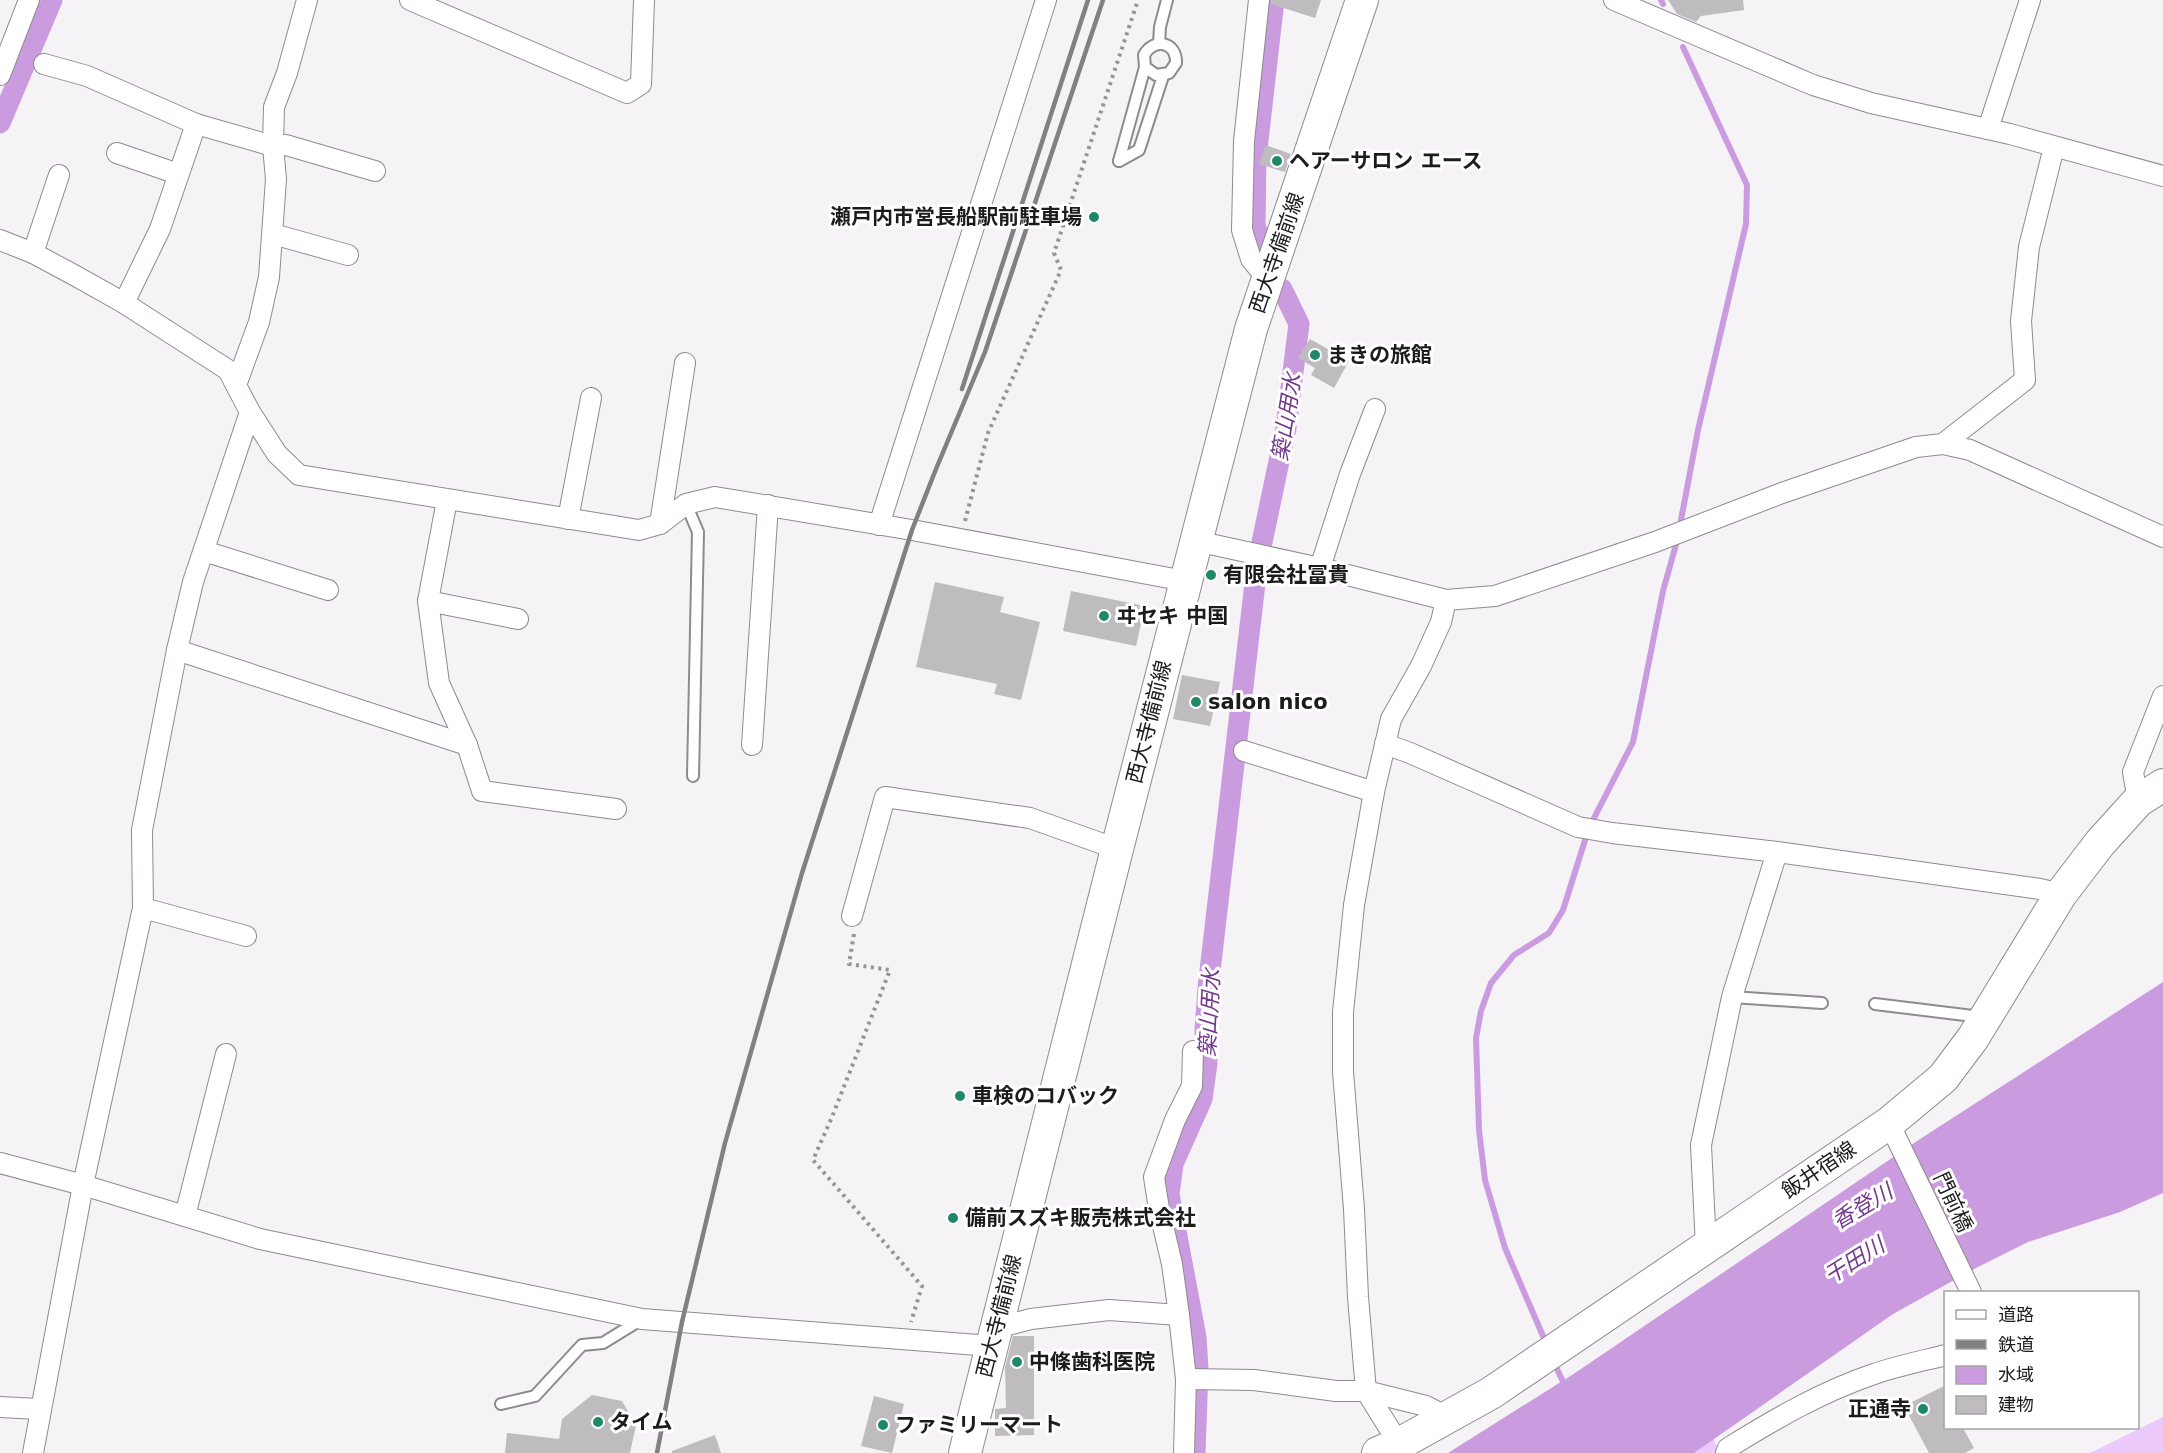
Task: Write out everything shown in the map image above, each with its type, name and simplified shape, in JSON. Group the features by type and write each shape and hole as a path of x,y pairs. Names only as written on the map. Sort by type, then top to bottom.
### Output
{"main road":[{"name":"西大寺備前線","path":"965,1453 1185,581 1251,329 1362,0"},
{"name":"飯井宿線","path":"1388,1448 1491,1393 1706,1247 1894,1133 1943,1078 1974,1038 2061,894 2100,843 2151,793"}],"street":[{"path":"0,75 29,0"},
{"path":"236,385 259,322 269,277 276,179 273,146 274,107 287,73 307,0"},
{"path":"410,0 627,93 641,84 644,0"},
{"path":"879,525 1046,0"},
{"path":"1259,0 1244,141 1242,230 1251,259 1268,280"},
{"path":"1614,0 1813,85 1871,103 1988,129 2163,176"},
{"path":"1988,129 2030,0"},
{"path":"44,64 87,76 196,124 273,146 286,145 375,171"},
{"path":"124,303 160,229 196,124"},
{"path":"1943,444 2025,380 2021,321 2029,247 2054,147"},
{"path":"117,153 178,174"},
{"path":"33,254 59,175"},
{"path":"273,234 348,255"},
{"path":"0,240 33,254 124,303 228,370 250,412 277,454 300,475 639,530 660,524 686,504 715,497 1185,581"},
{"path":"660,524 685,363"},
{"path":"568,519 591,398"},
{"path":"1320,568 1350,474 1375,409"},
{"path":"33,1453 39,1409 83,1185 143,908 142,830 177,650 194,582 250,412"},
{"path":"1196,542 1320,568 1446,600 1495,596 1654,542 1782,493 1916,447 1943,444 1970,450 2163,537"},
{"path":"447,500 428,601 439,683 467,745 482,791 616,809"},
{"path":"752,745 768,506"},
{"path":"204,551 328,590"},
{"path":"1388,1448 1366,1391 1343,1072 1343,1012 1354,905 1374,792 1391,719 1425,657 1441,622 1446,600"},
{"path":"428,601 518,619"},
{"path":"177,650 467,745"},
{"path":"2151,793 2133,772 2163,696"},
{"path":"1385,744 1578,827 1777,852 2040,889 2061,894"},
{"path":"1244,751 1374,792"},
{"path":"852,916 885,797 1030,818 1117,849"},
{"path":"1706,1247 1701,1145 1732,997 1777,852"},
{"path":"143,908 246,936"},
{"path":"1184,1453 1195,1379 1179,1315 1172,1264 1154,1177 1175,1120 1192,1086 1193,1051"},
{"path":"185,1216 226,1054"},
{"name":"門前橋","path":"1894,1133 1967,1287"},
{"path":"0,1163 83,1185 260,1239 642,1319 905,1340 993,1337 1031,1319 1109,1310 1179,1315"},
{"path":"1726,1453 1728,1448 1787,1412 1829,1392 1874,1374 1944,1356"},
{"path":"1195,1379 1254,1380 1336,1391 1366,1391 1426,1406 1447,1418"},
{"path":"0,1407 39,1409"}],"lane":[{"path":"1159,43 1160,27 1167,0"},
{"path":"1159,43 1170,46 1176,57 1174,68 1162,76 1139,150 1119,161 1145,67 1144,55 1152,45 1159,43"},
{"path":"1145,67 1156,75 1162,76"},
{"path":"686,504 699,532 693,776"},
{"path":"1732,997 1822,1003"},
{"path":"1875,1004 1986,1017"},
{"path":"501,1404 535,1396 582,1346 603,1342 642,1319"}],"path":[{"path":"960,539 988,433 1061,270 1054,253 1138,0"},
{"path":"852,916 855,926 849,964 890,970 813,1160 922,1286 905,1340"}],"shaded area":[{"path":"2163,1417 2163,1453 2090,1453 2139,1429"},
{"path":"1713,1439 1718,1448 1716,1453 1694,1453"}],"water":[{"path":"2163,982 2163,1193 2120,1212 2028,1242 1893,1314 1694,1453 1448,1453 1575,1373 1917,1141"}],"building":[{"path":"1271,0 1321,0 1315,18 1271,4"},
{"path":"1668,0 1743,0 1744,10 1701,16 1696,22 1677,14"},
{"path":"1266,145 1291,154 1285,172 1259,164"},
{"path":"1310,339 1349,361 1334,388 1311,375 1315,368 1298,358"},
{"path":"935,582 1004,597 1000,612 1040,622 1021,700 994,694 997,684 916,667"},
{"path":"1071,591 1145,606 1136,646 1063,631"},
{"path":"1182,675 1220,682 1210,726 1173,719"},
{"path":"1013,1336 1034,1336 1034,1435 995,1436 995,1409 1006,1408 1005,1367"},
{"path":"1944,1386 1944,1429 1964,1429 1974,1448 1965,1453 1929,1453 1904,1406"},
{"name":"タイム","path":"592,1395 622,1401 636,1425 630,1453 505,1453 507,1433 559,1439 562,1419"},
{"name":"ファミリーマート","path":"874,1396 904,1404 892,1453 861,1446"},
{"path":"715,1435 721,1453 672,1453 672,1451"}],"waterway":[{"path":"0,123 52,0"},
{"name":"築山用水","path":"1264,255 1255,225 1256,158 1274,0"},
{"path":"1661,0 1663,4"},
{"path":"1681,520 1698,430 1746,224 1747,185 1683,47"},
{"name":"築山用水","path":"1261,547 1286,428 1299,324 1282,289"},
{"path":"1592,822 1633,742 1663,591 1677,541"},
{"name":"築山用水","path":"1195,1453 1198,1369 1196,1337 1169,1194 1173,1164 1202,1099 1207,1063 1205,1030 1208,988 1257,566"},
{"path":"1543,1336 1505,1248 1485,1180 1479,1130 1476,1038 1481,1011 1491,983 1514,955 1549,933 1563,910 1587,834"},
{"path":"1557,1369 1566,1388"}],"railway":[{"path":"962,389 1088,0"},
{"path":"657,1453 682,1322 725,1143 802,873 912,530 985,352 1103,0"}],"place":[{"name":"ヘアーサロン エース","path":"1277,161"},
{"name":"瀬戸内市営長船駅前駐車場","path":"1094,217"},
{"name":"まきの旅館","path":"1315,355"},
{"name":"有限会社冨貴","path":"1211,575"},
{"name":"ヰセキ 中国","path":"1104,616"},
{"name":"salon nico","path":"1196,702"},
{"name":"車検のコバック","path":"960,1096"},
{"name":"備前スズキ販売株式会社","path":"953,1218"},
{"name":"中條歯科医院","path":"1017,1362"},
{"name":"正通寺","path":"1923,1409"},
{"name":"タイム","path":"598,1422"},
{"name":"ファミリーマート","path":"883,1425"}],"water label":[{"name":"香登川","path":"1862,1206"},
{"name":"干田川","path":"1854,1260"}]}
